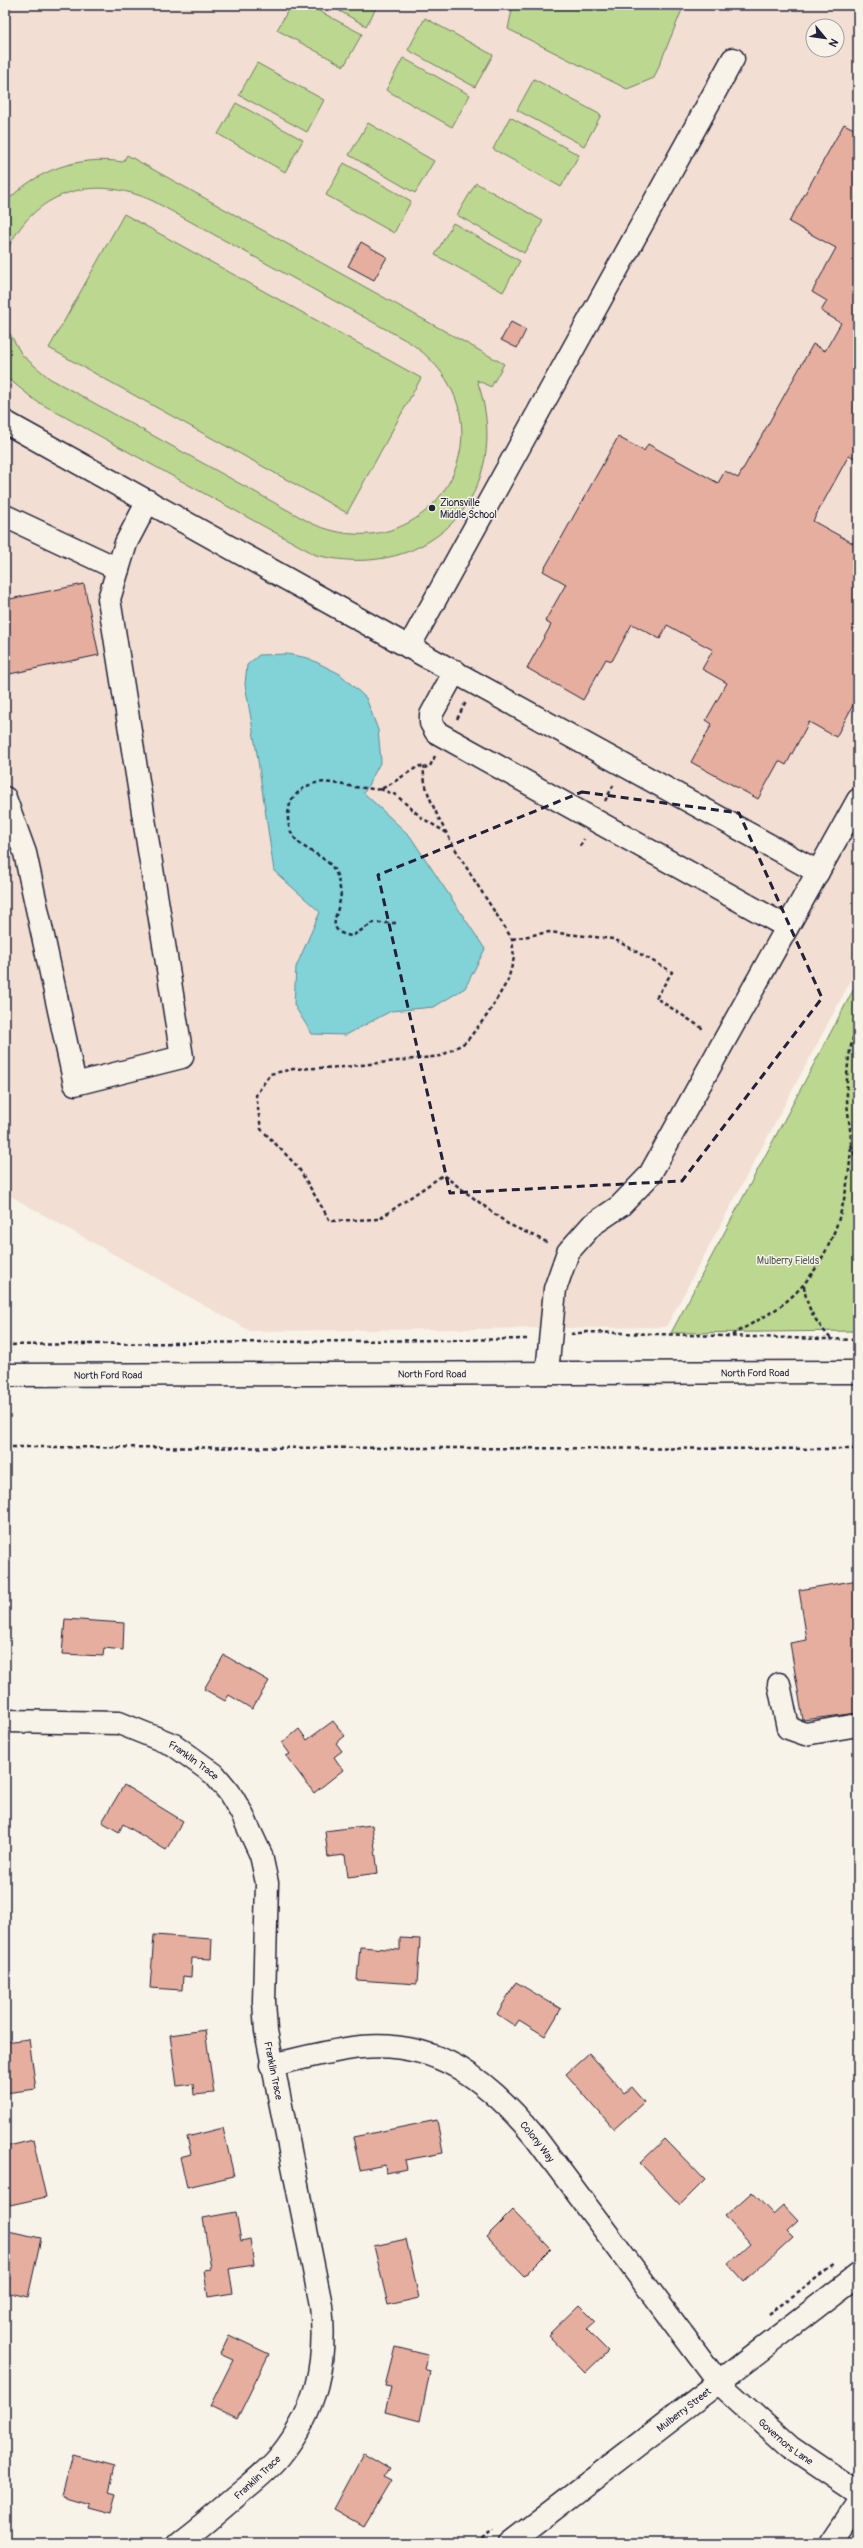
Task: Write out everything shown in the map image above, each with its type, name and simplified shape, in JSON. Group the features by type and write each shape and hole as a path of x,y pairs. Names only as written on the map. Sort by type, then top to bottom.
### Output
{"street":[{"path":"409,647 733,59"},
{"path":"7,429 148,501 409,647 818,872"},
{"path":"5,798 25,853 75,1084 182,1057 110,599 126,543 148,501"},
{"path":"5,516 118,569"},
{"path":"455,671 431,715 430,723 436,732 788,927"},
{"path":"547,1373 555,1289 568,1252 592,1224 620,1206 649,1176 858,800"},
{"name":"North Ford Road","path":"5,1375 858,1372"},
{"path":"779,1684 788,1728 805,1734 858,1725"},
{"name":"Franklin Trace","path":"5,1721 119,1723 174,1745 214,1774 229,1792 261,1855 267,1883 264,2001 271,2065 321,2305 324,2337 322,2363 316,2389 307,2413 280,2456 179,2543"},
{"name":"Colony Way","path":"271,2065 359,2047 380,2046 429,2055 456,2065 484,2084 510,2106 535,2137 719,2383"},
{"name":"Mulberry Street","path":"510,2543 858,2275"},
{"name":"Governors Lane","path":"719,2383 790,2447 858,2493"},
{"path":"831,2543 858,2503"}],"path":[{"path":"380,789 405,773 420,766 424,768 430,766"},
{"path":"580,846 625,766"},
{"path":"424,768 427,790 447,834 512,939 514,958 508,980 488,1014 466,1042 441,1056 344,1067 293,1069 270,1074 256,1096 261,1129 298,1167 330,1221 380,1219 443,1175 508,1224 568,1252"},
{"path":"396,923 373,923 352,936 342,935 334,922 340,892 334,868 298,843 288,824 288,813 292,799 306,786 316,782 328,781 352,788 380,789 396,795 418,814 447,834"},
{"path":"512,939 549,932 614,939 672,972 656,998 723,1042"},
{"path":"731,1335 788,1301 804,1285 822,1258 834,1233 843,1207 851,1144 847,1069 850,1045 858,1022"},
{"path":"851,1144 858,1164"},
{"path":"804,1285 806,1300 812,1318 832,1340"},
{"path":"588,1332 731,1335 858,1340"},
{"path":"5,1345 525,1340"},
{"path":"5,1447 858,1449"}],"highlighted area":[{"path":"582,792 739,813 822,998 682,1181 450,1193 378,875"}],"shaded area":[{"name":"Zionsville Middle School","path":"5,5 858,5 858,967 666,1327 250,1331 5,1193"}],"green space":[{"path":"291,5 308,5 362,34 344,66 277,30"},
{"path":"329,5 378,5 366,26"},
{"path":"513,5 684,5 654,78 627,89 508,29"},
{"path":"425,18 493,55 475,87 408,50"},
{"path":"403,58 470,95 452,127 386,90"},
{"path":"257,63 324,100 307,132 239,95"},
{"path":"534,79 601,115 584,146 517,110"},
{"path":"236,103 303,140 285,172 218,134"},
{"path":"510,117 579,155 561,187 493,149"},
{"path":"368,123 434,161 415,193 349,155"},
{"path":"127,155 504,364 491,387 477,380 486,421 485,459 474,492 455,520 428,542 395,556 358,560 316,555 36,401 5,376 5,325 22,355 49,378 311,523 355,534 395,529 427,510 449,482 461,448 459,410 443,374 409,342 153,201 130,193 108,189 86,189 66,194 48,202 31,216 17,233 5,255 5,203 17,191 44,174 74,163 106,160 123,162"},
{"path":"344,163 411,201 394,233 326,195"},
{"path":"476,183 543,221 524,253 457,215"},
{"path":"124,214 421,378 347,513 49,348"},
{"path":"453,223 520,261 503,292 435,255"},
{"name":"Mulberry Fields","path":"858,981 858,1331 671,1333"}],"water":[{"path":"287,654 308,658 340,674 366,698 378,730 381,761 364,793 410,836 485,949 465,988 434,1007 391,1011 346,1035 312,1034 294,1005 296,967 320,912 274,871 245,684 247,665 259,655"}],"building":[{"path":"844,124 858,131 858,460 849,455 813,521 858,546 858,696 836,737 809,722 786,765 779,761 758,799 691,762 712,724 706,720 727,683 702,669 713,650 667,625 660,639 632,624 612,661 606,659 583,700 527,668 551,625 545,621 566,584 543,571 618,437 644,451 648,444 718,483 725,471 738,478 813,344 825,351 841,323 821,311 827,301 812,292 836,248 789,222"},
{"path":"361,242 387,257 374,280 348,266"},
{"path":"511,322 526,330 517,348 501,340"},
{"path":"84,584 99,655 5,675 5,600"},
{"path":"858,1580 858,1713 803,1720 790,1643 807,1640 799,1590"},
{"path":"65,1619 124,1623 123,1650 104,1648 103,1656 62,1654"},
{"path":"224,1655 269,1681 252,1709 229,1695 225,1701 204,1689"},
{"path":"333,1721 345,1736 336,1743 342,1751 334,1757 343,1770 314,1793 286,1756 290,1754 282,1743 299,1729 307,1740"},
{"path":"124,1785 183,1821 166,1850 123,1824 119,1832 102,1822"},
{"path":"372,1825 378,1873 348,1877 345,1855 328,1857 325,1831"},
{"path":"154,1935 212,1939 211,1959 192,1958 191,1977 183,1976 182,1990 150,1988"},
{"path":"400,1938 420,1939 417,1984 357,1980 360,1947 400,1950"},
{"path":"516,1982 561,2009 545,2036 519,2020 515,2026 497,2014"},
{"path":"205,2030 214,2093 194,2095 193,2084 177,2086 170,2035"},
{"path":"29,2039 36,2089 5,2093 5,2042"},
{"path":"589,2053 624,2093 631,2087 644,2102 614,2129 566,2074"},
{"path":"437,2120 443,2153 405,2160 407,2169 386,2173 385,2165 360,2170 353,2137"},
{"path":"223,2128 234,2176 187,2187 180,2157 191,2154 187,2137"},
{"path":"665,2139 705,2180 680,2205 640,2163"},
{"path":"33,2140 46,2197 10,2205 5,2184 5,2147"},
{"path":"752,2192 773,2214 783,2205 798,2221 787,2231 793,2237 744,2282 728,2264 750,2244 725,2216"},
{"path":"513,2210 551,2249 524,2276 486,2237"},
{"path":"236,2212 241,2241 250,2239 254,2265 229,2269 233,2293 208,2297 204,2270 211,2269 203,2218"},
{"path":"8,2231 41,2238 28,2297 5,2292 5,2247"},
{"path":"406,2239 419,2298 388,2305 374,2246"},
{"path":"579,2305 596,2322 587,2330 608,2351 585,2373 548,2335"},
{"path":"229,2335 269,2354 237,2419 210,2406 233,2360 220,2354"},
{"path":"395,2347 428,2355 424,2369 430,2371 420,2421 385,2412 391,2387 385,2386"},
{"path":"364,2453 389,2468 383,2477 391,2481 364,2526 334,2509"},
{"path":"73,2455 115,2466 109,2492 116,2494 111,2514 88,2508 89,2504 62,2496"}],"place":[{"name":"Zionsville Middle School","path":"432,508"}]}
